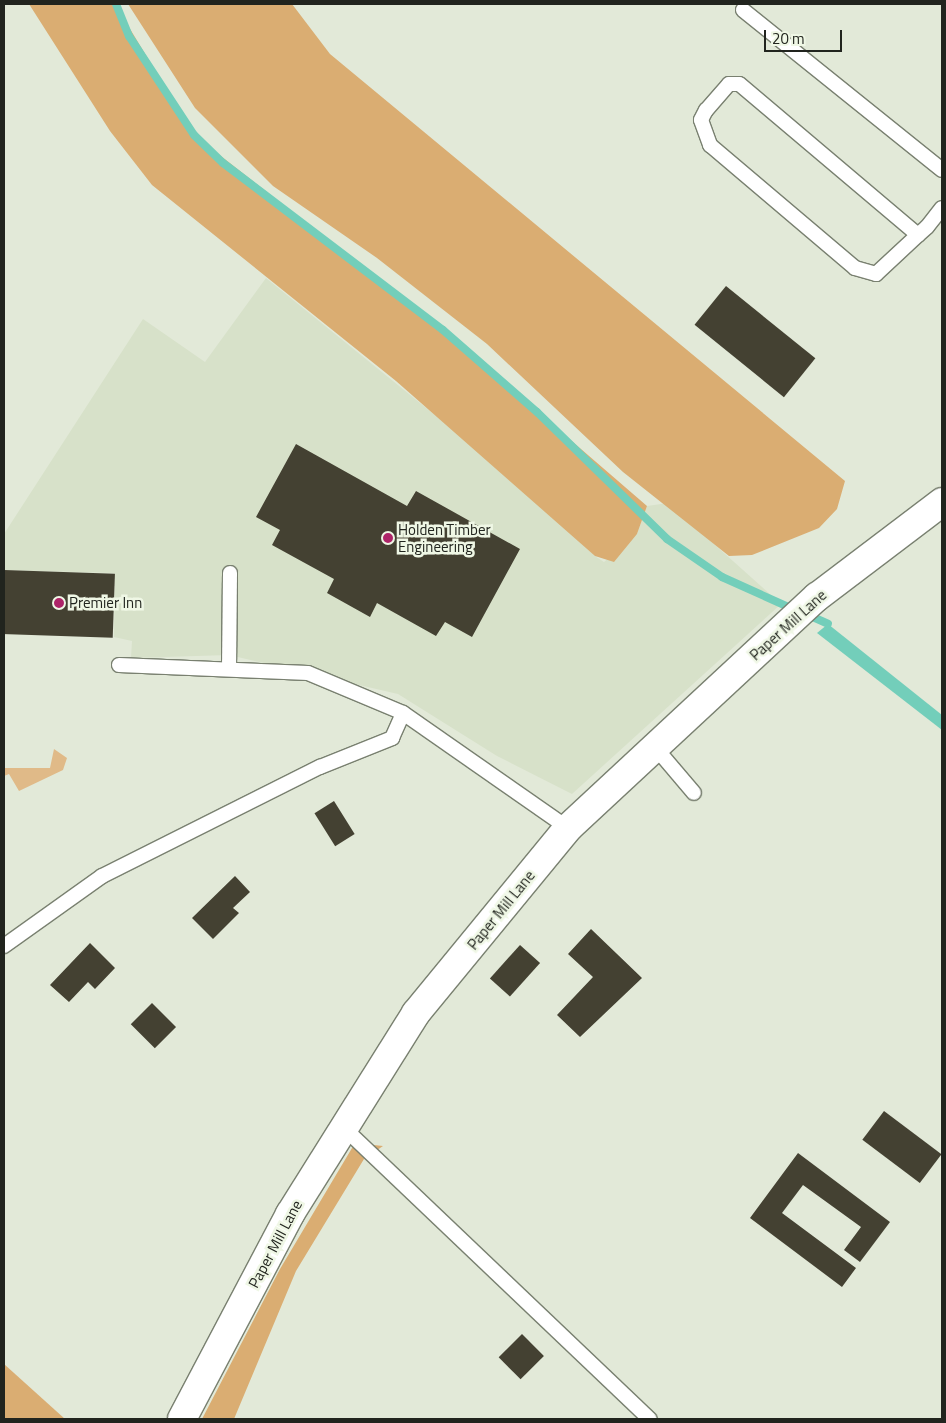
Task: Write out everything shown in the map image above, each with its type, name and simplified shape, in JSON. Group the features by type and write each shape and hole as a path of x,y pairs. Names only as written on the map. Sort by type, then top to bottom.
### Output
{"street":[{"name":"Paper Mill Lane","path":"182,1419 290,1214 416,1013 568,828 817,597 942,502"}],"lane":[{"path":"743,10 942,170"},
{"path":"918,235 740,84 729,84 706,110 701,120 710,145 855,268 876,274 918,235 942,208"},
{"path":"229,669 230,573"},
{"path":"120,665 308,673 403,713 568,828"},
{"path":"4,946 102,876 320,767 392,738 403,713"},
{"path":"655,747 694,793"},
{"path":"344,1128 650,1419"}],"shaded area":[{"path":"29,4 115,4 194,135 443,330 647,506 637,534 614,562 595,556 396,381 152,185 110,131"},
{"path":"128,4 292,4 330,54 845,481 837,509 819,528 752,555 729,556 623,472 487,344 377,258 273,186 195,108"},
{"path":"266,278 494,463 595,556 604,562 637,534 647,506 668,503 781,604 572,794 497,756 398,694 229,655 131,658 132,641 114,637 115,573 4,570 4,534 143,319 205,362"},
{"path":"54,749 67,758 63,770 19,791 9,774 4,776 4,768 50,768"},
{"path":"355,1143 383,1146 364,1159 296,1271 234,1419 202,1419 280,1269"},
{"path":"4,1364 65,1419 4,1419"}],"water":[{"path":"828,624 942,715 942,730 817,633"}],"building":[{"path":"726,286 815,358 784,397 695,325"},
{"name":"Holden Timber Engineering","path":"296,444 407,506 416,491 520,549 472,637 445,622 436,636 377,603 370,617 327,593 334,579 272,545 280,530 256,517"},
{"name":"Premier Inn","path":"4,570 115,574 113,638 4,634"},
{"path":"334,801 355,834 335,846 314,813"},
{"path":"235,876 250,892 233,908 239,913 213,939 192,918"},
{"path":"591,929 642,978 580,1037 557,1015 593,977 568,954"},
{"path":"90,943 115,968 95,989 88,982 69,1002 50,985"},
{"path":"520,945 540,963 510,997 490,978"},
{"path":"152,1003 176,1027 155,1048 131,1024"},
{"path":"884,1111 942,1154 920,1183 862,1140"},
{"path":"798,1153 890,1222 860,1262 844,1250 861,1227 803,1185 782,1213 856,1268 842,1287 750,1218"},
{"path":"522,1334 544,1356 521,1379 499,1357"}],"waterway":[{"path":"116,4 129,36 194,135 223,163 443,330 537,412 667,539 722,577 795,610"},
{"path":"806,614 828,624"}],"place":[{"name":"Holden Timber Engineering","path":"388,538"},
{"name":"Premier Inn","path":"59,603"}]}
